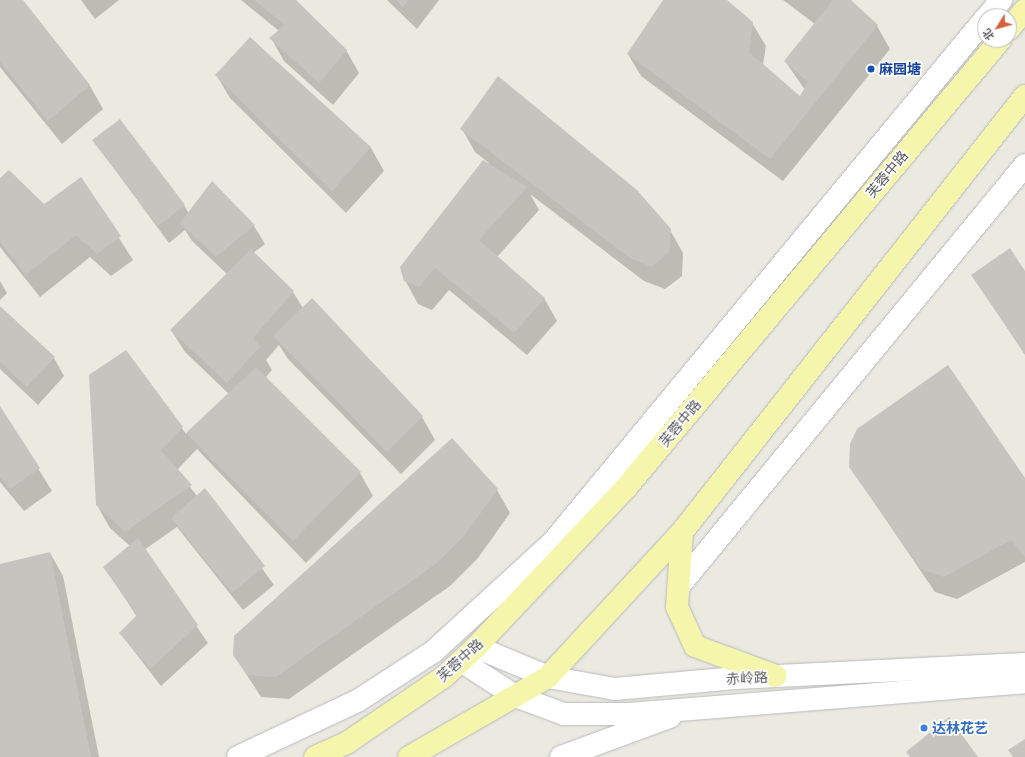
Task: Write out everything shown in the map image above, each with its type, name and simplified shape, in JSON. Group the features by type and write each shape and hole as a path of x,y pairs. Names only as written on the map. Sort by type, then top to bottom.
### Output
{"main road":[{"path":"1017,20 1025,10"},
{"name":"芙蓉中路","path":"315,757 348,742 468,654 625,489 993,48"},
{"path":"409,757 548,677 682,532 1025,96"},
{"path":"682,532 677,607 695,646 776,676"}],"street":[{"path":"994,8 1001,0"},
{"path":"238,757 359,700 433,652 554,541 977,29"},
{"path":"678,586 1025,165"},
{"name":"赤岭路","path":"468,654 548,677 614,689 776,676 1025,664"},
{"name":"赤岭路","path":"468,654 515,696 564,714 629,714 1025,682"},
{"name":"赤岭路","path":"561,757 696,708"}],"building":[{"path":"0,0 23,0 90,85 48,121 0,62"},
{"path":"254,0 296,0 347,50 319,83 269,38 285,25"},
{"path":"396,0 409,0 403,7"},
{"path":"663,0 727,0 753,22 749,52 800,96 808,82 784,61 833,0 851,0 878,25 770,159 627,54"},
{"path":"250,37 371,147 332,191 215,75"},
{"path":"498,76 637,190 671,229 669,252 652,267 630,258 460,129"},
{"path":"120,119 185,205 158,226 92,140"},
{"path":"483,160 527,187 479,240 545,298 514,333 435,268 419,287 404,281 400,267"},
{"path":"9,170 44,204 81,177 121,236 97,254 76,235 26,275 0,242 0,178"},
{"path":"212,181 255,225 216,257 180,223"},
{"path":"1010,248 1025,271 1025,354 971,275"},
{"path":"251,249 294,291 253,338 260,347 227,383 170,330"},
{"path":"312,298 423,416 387,452 273,336"},
{"path":"0,306 55,357 27,387 0,362"},
{"path":"126,350 183,427 161,450 192,485 125,532 96,505 89,375"},
{"path":"948,365 1025,478 1025,557 1011,540 944,577 921,569 849,467 850,444 857,429"},
{"path":"256,367 361,472 293,541 186,433"},
{"path":"0,406 40,468 10,489 0,477"},
{"path":"452,438 498,489 465,535 437,563 276,677 247,675 233,655 234,636"},
{"path":"205,488 265,566 232,593 171,518"},
{"path":"138,538 198,625 150,669 119,633 137,615 103,567"},
{"path":"50,552 91,757 0,757 0,564"},
{"path":"949,717 978,757 910,757 906,752"},
{"path":"1025,739 1025,757 1013,757 1008,750"}],"place":[{"name":"麻园塘","path":"871,69"},
{"name":"达林花艺","path":"924,728"}]}
